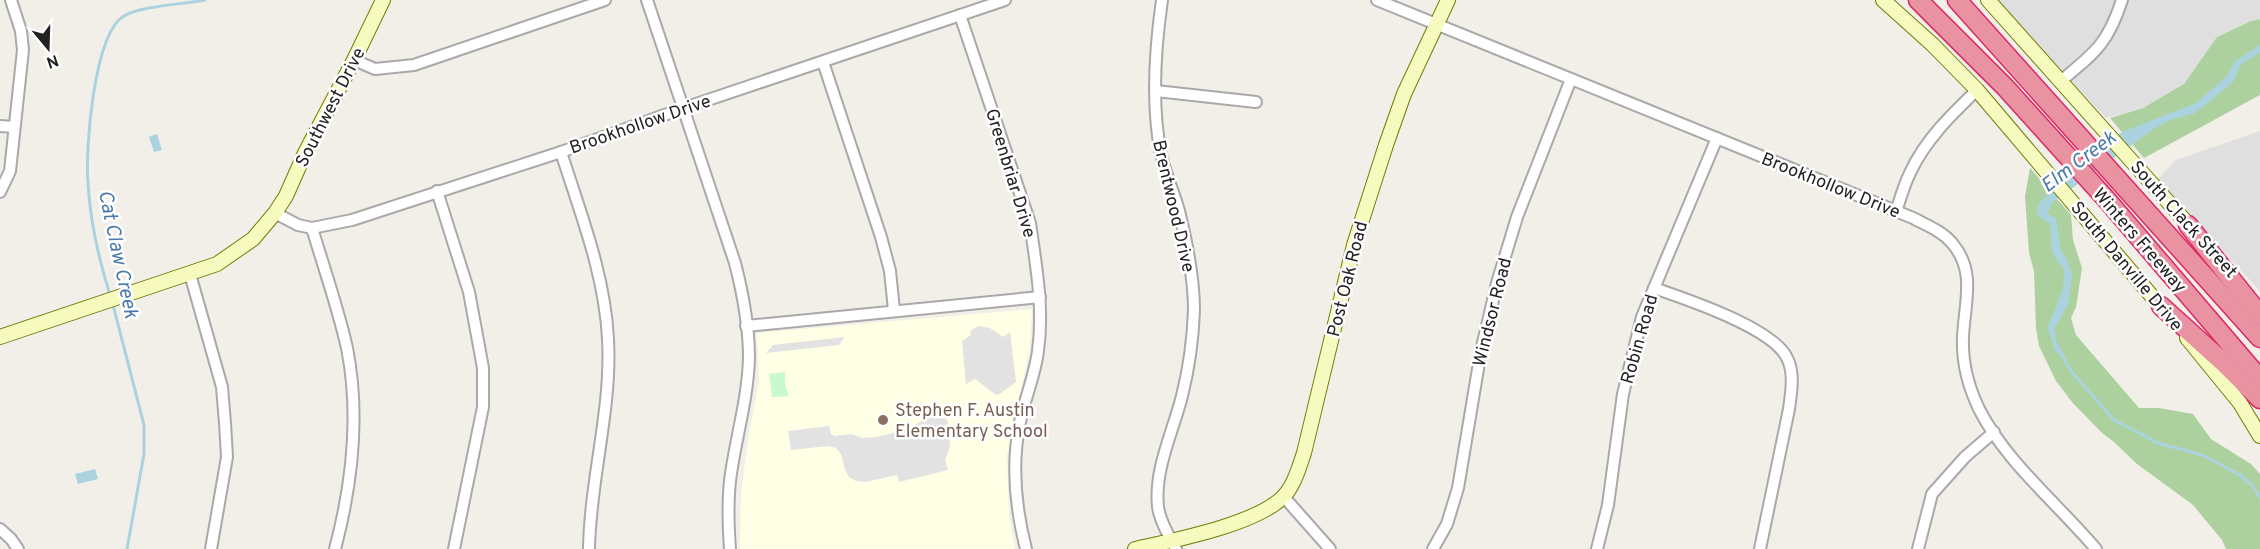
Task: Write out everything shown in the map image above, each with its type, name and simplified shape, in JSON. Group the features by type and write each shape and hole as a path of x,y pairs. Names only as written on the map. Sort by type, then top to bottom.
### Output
{"highway":[{"name":"Winters Freeway","path":"1918,0 2006,87 2260,379"},
{"name":"Winters Freeway","path":"1957,0 2260,338"},
{"path":"2188,225 2260,315"},
{"path":"2161,306 2260,399"}],"main road":[{"name":"Southwest Drive","path":"0,337 217,264 253,239 275,213 286,195 383,0"},
{"name":"Post Oak Road","path":"1284,497 1294,480 1304,453 1354,245 1380,162 1402,96 1448,0"},
{"name":"South Danville Drive","path":"1883,0 1933,45 1977,90 2161,306 2240,403 2260,436"},
{"name":"South Clack Street","path":"1988,0 2260,303"},
{"path":"1135,549 1174,545 1249,518 1284,497"}],"street":[{"path":"0,192 10,171 23,50 21,31 11,0"},
{"path":"354,60 375,69 414,65 605,0"},
{"path":"647,0 735,263 743,296 749,357 747,384 728,501 730,549"},
{"name":"Brookhollow Drive","path":"312,228 352,220 561,152 1005,0"},
{"name":"Brentwood Drive","path":"1162,0 1155,48 1157,131 1191,268 1194,309 1191,351 1182,396 1161,465 1158,491 1158,509 1174,545"},
{"name":"Brookhollow Drive","path":"1377,0 1913,218 1942,234 1952,243 1963,260 1968,279 1963,339 1971,389 1980,410 2009,455 2096,549"},
{"path":"2062,80 2103,43 2113,28 2122,0"},
{"name":"Greenbriar Drive","path":"960,15 1030,223 1040,297 1038,349 1032,382 1020,422 1015,466 1016,504 1026,549"},
{"path":"823,62 881,237 890,271 894,310"},
{"name":"Windsor Road","path":"1433,549 1447,524 1458,488 1481,351 1497,283 1517,218 1571,80"},
{"path":"1896,212 1910,172 1929,142 1949,117 1977,90"},
{"path":"1156,92 1256,102"},
{"path":"0,126 14,128"},
{"name":"Robin Road","path":"1597,549 1608,504 1616,436 1631,355 1642,317 1716,138"},
{"path":"561,152 601,286 608,339 608,373 589,549"},
{"path":"437,191 469,292 483,368 483,407 454,549"},
{"path":"275,213 298,225 312,228 347,349 352,393 352,460 345,510 335,549"},
{"path":"190,274 222,387 225,423 227,457 211,549"},
{"path":"1654,288 1740,322 1775,342 1789,361 1791,392 1789,409 1760,549"},
{"path":"746,326 1040,297"},
{"path":"1918,549 1932,494 1965,457 1994,432"},
{"path":"1284,497 1330,549"},
{"path":"0,529 18,549"}],"shaded area":[{"path":"1995,0 2260,0 2260,19 2217,37 2185,84 2143,108 2106,118"},
{"path":"2260,131 2260,291 2157,180 2176,160"},
{"name":"Stephen F. Austin Elementary School","path":"1032,309 1030,347 1007,455 1009,515 1015,549 740,549 741,495 759,382 757,333"},
{"path":"978,326 990,328 1003,337 1010,332 1016,382 1000,394 996,395 975,379 966,384 962,341 971,335 970,331"},
{"path":"845,337 839,345 766,353 773,345"},
{"path":"928,416 947,419 950,446 945,460 948,470 899,482 897,475 866,482 856,481 849,477 841,454 836,448 828,446 791,450 788,431 829,426 831,434 835,436 852,434 862,438 876,437 910,429"}],"green space":[{"path":"2260,19 2260,95 2144,158 2110,118 2143,108 2184,84 2217,37"},
{"path":"2030,168 2071,215 2073,240 2082,268 2076,307 2071,318 2076,335 2139,408 2159,408 2193,414 2211,439 2251,464 2260,474 2260,549 2226,549 2222,540 2193,505 2137,464 2101,432 2072,402 2056,381 2039,346 2036,328 2034,271 2029,253 2025,196"},
{"path":"785,372 785,385 789,396 772,397 769,374"}],"water":[{"path":"2260,45 2260,53 2240,65 2234,81 2203,107 2195,113 2170,120 2155,128 2053,202 2047,214 2056,218 2061,250 2072,274 2068,305 2055,328 2056,341 2064,354 2061,356 2055,351 2048,329 2063,288 2064,270 2052,249 2050,224 2037,215 2038,205 2100,147 2122,132 2196,103 2227,76 2234,62"},
{"path":"157,134 162,150 154,152 149,137"},
{"path":"95,469 98,479 78,484 75,474"}],"waterway":[{"name":"Cat Claw Creek","path":"110,295 93,225 87,167 90,120 105,44 114,27 124,16 151,8 205,0"},
{"name":"Cat Claw Creek","path":"113,305 144,425 144,454 127,549"},
{"name":"Elm Creek","path":"2062,355 2071,371 2114,420 2158,443 2202,455 2240,475 2252,485 2260,498"}],"place":[{"name":"Stephen F. Austin Elementary School","path":"883,420"}]}
